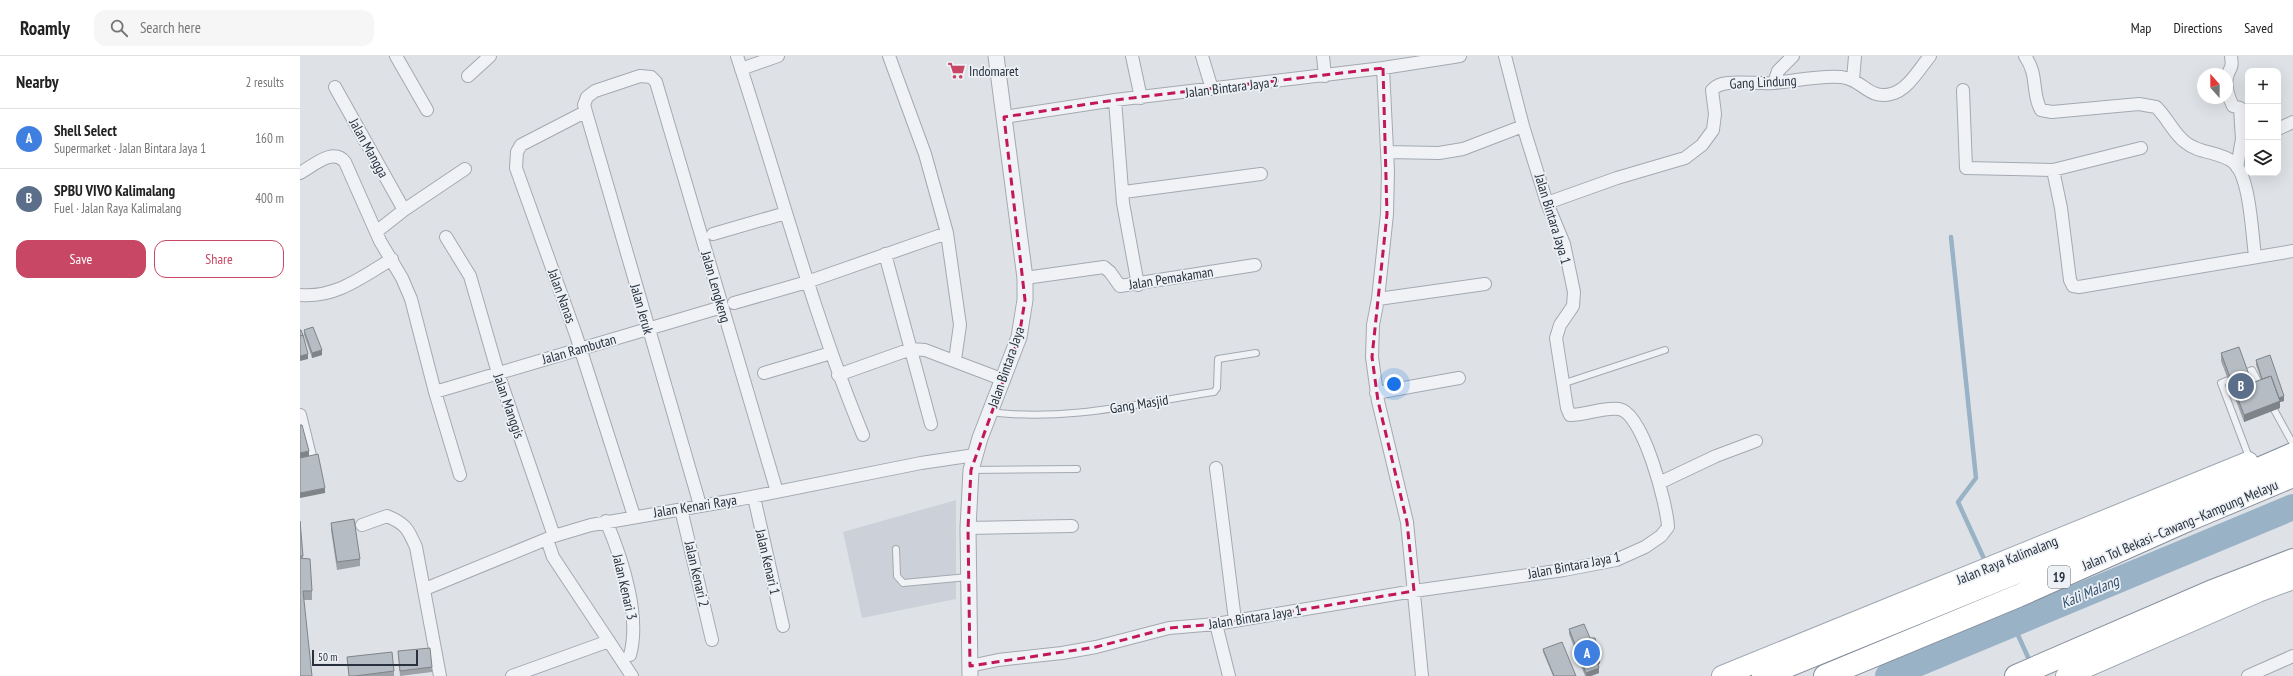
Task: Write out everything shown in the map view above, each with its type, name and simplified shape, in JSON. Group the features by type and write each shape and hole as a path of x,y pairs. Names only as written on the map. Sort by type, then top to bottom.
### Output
{"highway":[{"path":"1763,676 2069,551 2293,454"},
{"name":"Jalan Tol Bekasi–Cawang–Kampung Melayu","path":"1824,676 2018,596 2188,520 2293,476"},
{"path":"2016,676 2210,592 2293,560"}],"main road":[{"name":"Jalan Raya Kalimalang","path":"1722,676 2250,461 2293,445"},
{"path":"2066,676 2258,592 2293,579"}],"street":[{"path":"396,56 427,110"},
{"path":"468,76 490,56"},
{"path":"737,56 807,282 838,375 863,435"},
{"path":"741,69 778,56"},
{"path":"889,56 925,154 947,233 960,325 955,360"},
{"name":"Jalan Bintara Jaya","path":"970,671 968,528 973,463 990,412 1004,380 1021,331 1025,300 1025,278 996,56"},
{"path":"1132,56 1141,98"},
{"path":"1202,56 1212,89"},
{"path":"1323,56 1325,76"},
{"name":"Jalan Bintara Jaya 2","path":"1004,117 1115,100 1325,76 1460,56"},
{"name":"Jalan Bintara Jaya 1","path":"970,671 998,660 1062,653 1096,647 1169,628 1216,624 1414,591 1564,570 1616,560 1644,548 1661,536 1668,527 1668,512 1659,483 1638,428 1629,413 1620,409 1570,415 1564,399 1556,338 1560,325 1573,306 1574,292 1564,244 1547,203 1523,126 1505,56"},
{"path":"1774,83 1778,71 1793,56"},
{"path":"1853,80 1856,56"},
{"name":"Gang Lindung","path":"1547,203 1617,178 1685,158 1702,145 1712,130 1715,114 1711,94 1714,87 1727,83 1774,83 1835,77 1853,80 1875,96 1892,94 1909,83 1930,56"},
{"path":"2025,56 2033,67 2038,104 2041,110 2052,112 2140,104 2156,107 2185,143 2200,152 2221,156 2232,161 2241,168"},
{"path":"2232,56 2233,68 2227,78 2229,98 2233,106 2240,108 2242,139 2241,168 2248,198 2255,256"},
{"path":"1383,68 1387,152 1387,214 1378,299 1373,325 1372,357 1376,392 1407,522 1422,676"},
{"name":"Jalan Lengkeng","path":"585,112 584,101 594,91 640,76 651,77 656,82 728,305 777,492"},
{"name":"Jalan Mangga","path":"335,87 404,210"},
{"path":"1962,90 1966,168 2053,170 2141,148"},
{"path":"1115,100 1124,192 1123,203 1138,285"},
{"name":"Jalan Jeruk","path":"585,112 700,505"},
{"name":"Jalan Nanas","path":"585,112 521,145 515,158 516,168 580,349 634,516"},
{"path":"2281,128 2293,122"},
{"path":"1387,152 1439,153 1463,148 1523,126"},
{"path":"300,173 328,157 341,157 345,162 376,232 392,259 411,299 435,392 460,475"},
{"path":"376,232 404,210 465,169"},
{"path":"2053,170 2061,208 2070,280 2073,286 2079,287 2100,284 2255,256 2293,251"},
{"path":"1124,192 1261,174"},
{"path":"713,234 786,213"},
{"name":"Jalan Rambutan","path":"435,392 807,282 947,233"},
{"name":"Jalan Manggis","path":"446,238 470,276 498,373 550,537 553,557 632,676"},
{"path":"885,254 931,424"},
{"path":"300,296 317,297 332,292 392,259"},
{"name":"Jalan Pemakaman","path":"1025,278 1104,267 1110,272 1120,286 1138,285 1255,265"},
{"path":"1378,299 1485,284"},
{"path":"838,375 911,349 925,350 955,360 1004,380"},
{"path":"764,374 831,352"},
{"path":"1376,392 1459,378"},
{"path":"300,415 310,456"},
{"path":"1659,483 1716,456 1756,441"},
{"name":"Jalan Kenari Raya","path":"425,589 550,537 606,521 754,497 914,464 973,463"},
{"path":"1216,468 1235,620"},
{"name":"Jalan Kenari 1","path":"754,497 783,626"},
{"name":"Jalan Kenari 2","path":"681,509 712,640"},
{"path":"362,526 388,516 400,521 407,528 416,547 440,676"},
{"name":"Jalan Kenari 3","path":"606,521 614,540 625,579 634,624 634,642 630,655"},
{"path":"968,528 1072,526"},
{"path":"1216,624 1229,676"},
{"path":"512,676 609,641"},
{"path":"2248,676 2293,656"}],"lane":[{"path":"1562,384 1665,350"},
{"name":"Gang Masjid","path":"990,412 1013,415 1079,413 1214,392 1218,388 1218,359 1256,353"},
{"path":"2250,461 2221,383 2252,370 2263,390"},
{"path":"2267,397 2293,445"},
{"path":"973,463 1077,469"},
{"path":"896,549 897,576 903,583 968,577"}],"highlighted area":[{"path":"1383,68 1387,214 1372,357 1378,401 1407,522 1414,591 1216,624 1169,628 1096,647 970,666 968,528 971,470 1019,337 1025,300 1004,117 1115,100"}],"shaded area":[{"path":"956,500 956,599 862,618 843,532"}],"building":[{"path":"313,327 322,350 312,353 304,330"},
{"path":"300,330 303,335 300,336"},
{"path":"303,335 308,354 300,356 300,336"},
{"path":"2239,347 2252,383 2271,376 2280,401 2244,415 2221,353"},
{"path":"2270,355 2284,396 2279,398 2271,376 2262,379 2256,360"},
{"path":"300,425 302,425 309,451 300,453"},
{"path":"318,454 325,488 300,493 300,458"},
{"path":"354,519 360,559 337,562 331,523"},
{"path":"300,521 303,556 300,556"},
{"path":"300,558 310,559 312,591 303,591 312,676 300,676"},
{"path":"1584,624 1590,638 1595,638 1600,658 1597,661 1599,668 1586,673 1569,629"},
{"path":"1562,642 1576,676 1554,676 1543,649"},
{"path":"430,648 432,667 400,671 398,651"},
{"path":"392,652 394,671 349,676 347,657"}],"waterway":[{"path":"1951,237 1976,478 1958,502 1986,563"},
{"name":"Kali Malang","path":"1888,676 2293,507"},
{"path":"2005,606 2031,664"}],"place":[{"name":"Indomaret","path":"956,71"},
{"name":"SPBU VIVO Kalimalang","path":"2241,386"},
{"name":"Shell Select","path":"1587,653"}]}
